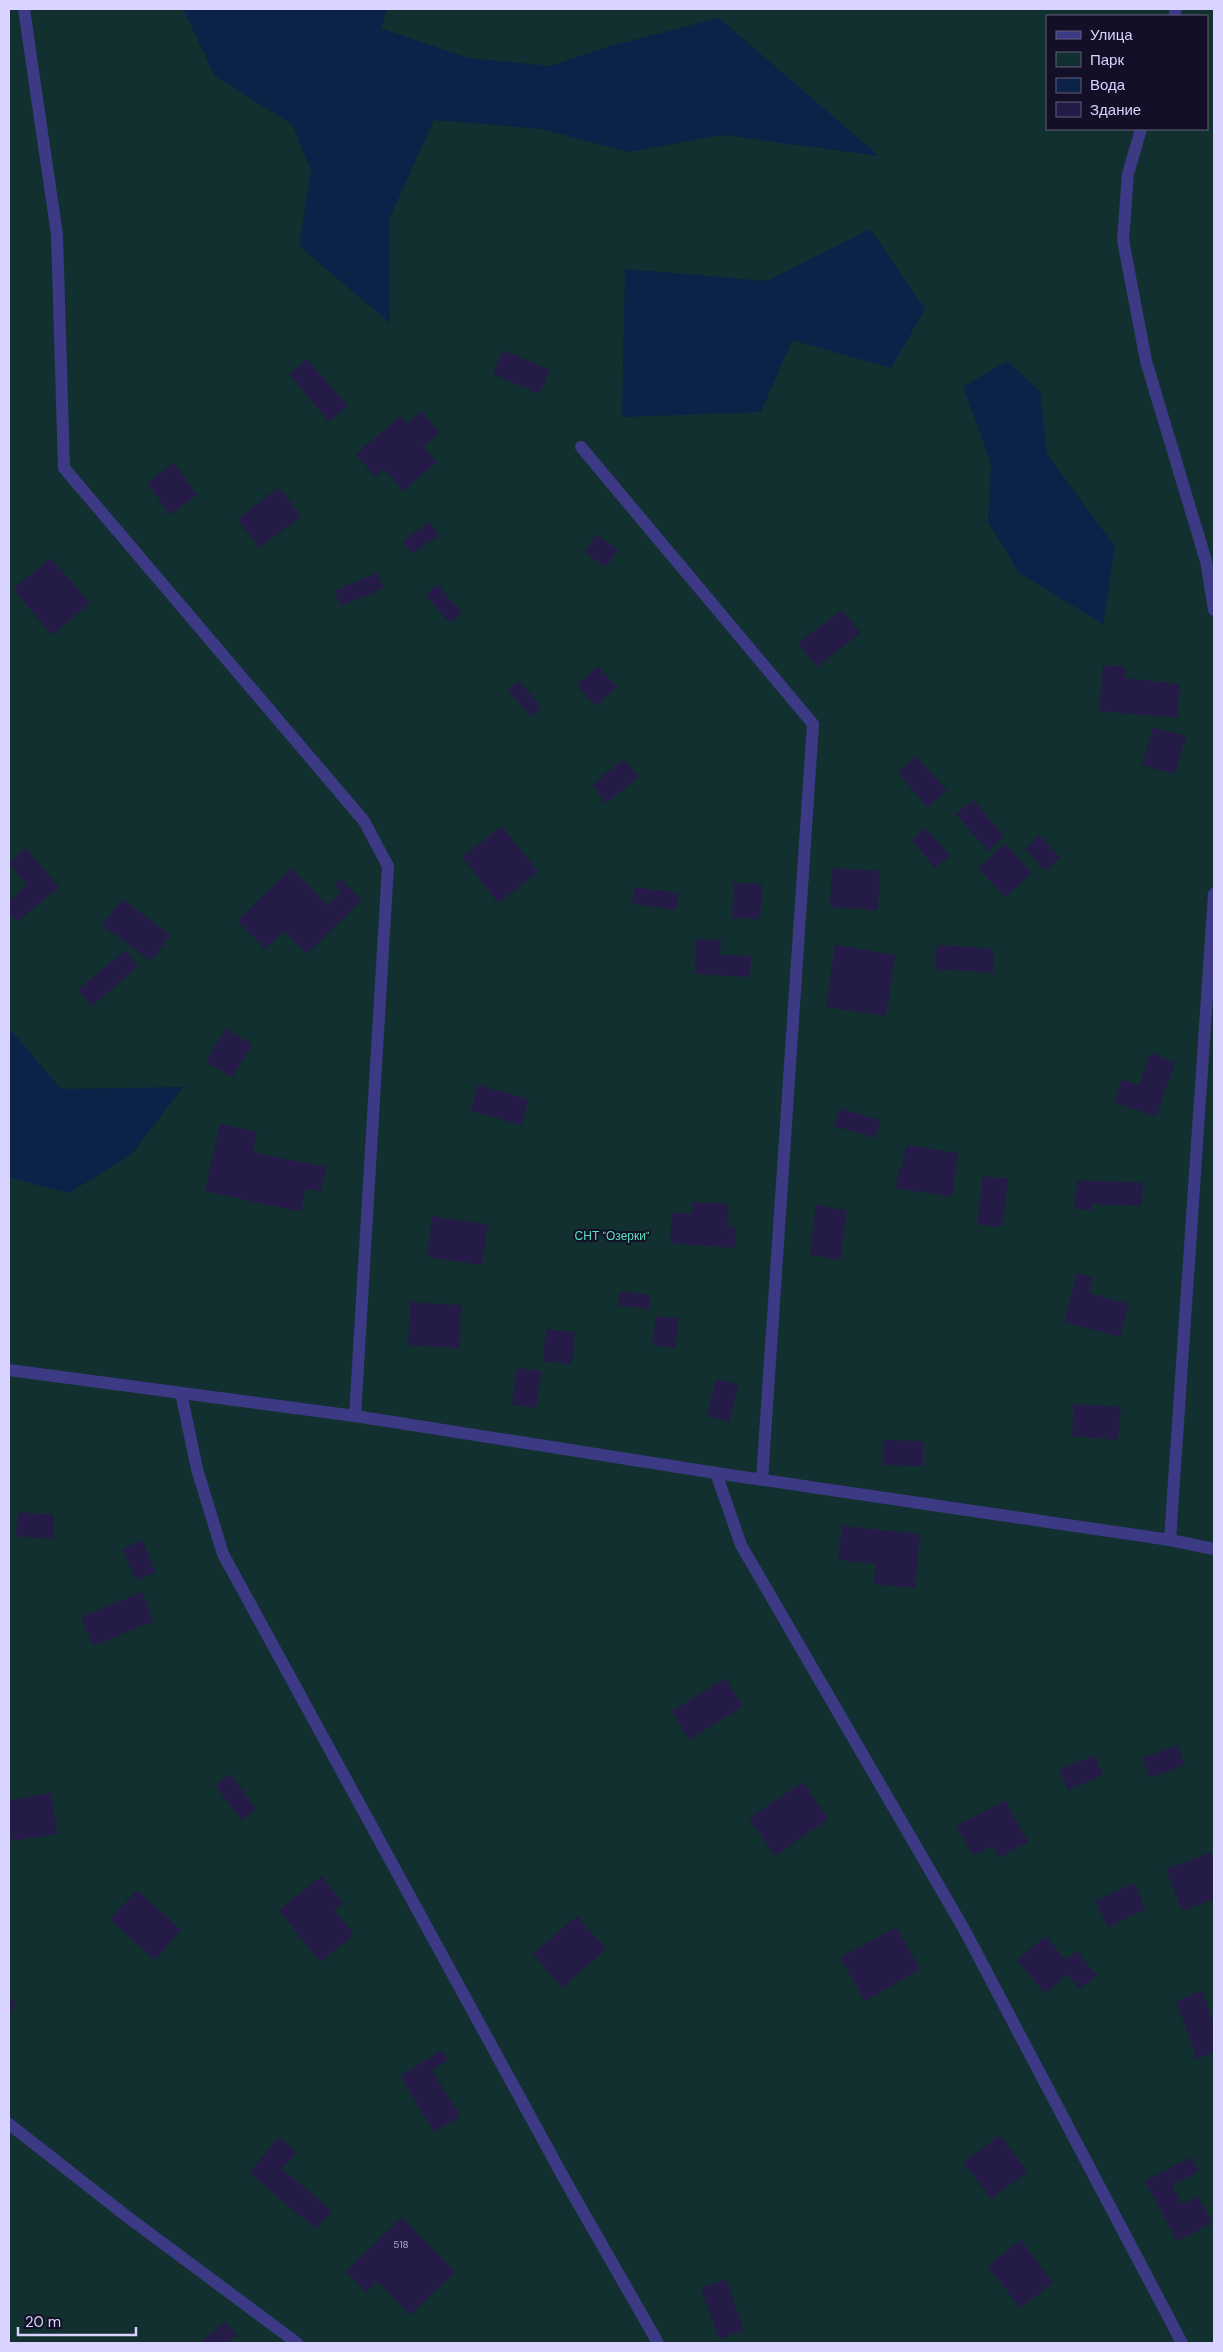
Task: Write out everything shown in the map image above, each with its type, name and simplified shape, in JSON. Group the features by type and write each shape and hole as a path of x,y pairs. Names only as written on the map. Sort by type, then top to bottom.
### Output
{"street":[{"path":"24,9 57,235 64,468 364,821 388,866 355,1416"},
{"path":"1141,130 1128,174 1123,240 1146,361 1206,561 1214,610"},
{"path":"581,447 813,724 762,1480"},
{"path":"1170,1540 1214,894"},
{"path":"9,1370 355,1416 762,1480 1170,1540 1214,1549"},
{"path":"181,1393 197,1469 223,1554 566,2182 658,2343"},
{"path":"716,1473 742,1545 964,1928 1182,2343"},
{"path":"9,2124 297,2343"}],"green space":[{"name":"СНТ \"Озерки\"","path":"9,9 1214,9 1214,2343 9,2343"}],"water":[{"path":"183,9 388,9 381,28 468,58 551,66 610,46 719,18 879,156 722,135 628,152 542,129 434,120 389,219 390,323 299,246 311,172 293,125 215,76"},
{"path":"870,229 925,309 891,368 792,340 761,412 622,417 625,269 767,281"},
{"path":"1007,361 1040,391 1047,454 1115,547 1103,624 1019,573 988,522 991,463 963,387"},
{"path":"9,1028 61,1089 183,1087 132,1154 69,1193 11,1178 9,1177"}],"building":[{"path":"503,350 550,370 540,394 493,374"},
{"path":"307,359 348,406 329,422 289,374"},
{"path":"422,411 440,433 423,447 437,462 403,491 384,469 375,477 356,454 401,416 407,424"},
{"path":"174,463 197,495 170,515 147,483"},
{"path":"279,487 301,517 259,548 237,519"},
{"path":"430,522 439,535 412,554 403,541"},
{"path":"596,534 618,550 606,567 584,552"},
{"path":"51,558 90,603 52,635 13,589"},
{"path":"377,573 384,588 341,606 334,591"},
{"path":"437,584 462,613 450,623 425,595"},
{"path":"842,610 861,633 816,667 798,643"},
{"path":"1103,665 1126,667 1125,678 1180,684 1177,718 1099,711"},
{"path":"598,666 617,687 596,706 577,685"},
{"path":"519,681 541,707 531,717 508,690"},
{"path":"1153,727 1186,736 1175,774 1142,765"},
{"path":"916,756 947,791 927,807 898,772"},
{"path":"624,759 639,777 606,803 592,785"},
{"path":"973,800 1004,836 988,851 956,814"},
{"path":"502,826 538,872 498,903 462,857"},
{"path":"926,828 950,856 935,868 912,840"},
{"path":"1039,835 1060,857 1045,871 1025,849"},
{"path":"1005,843 1032,873 1005,897 978,868"},
{"path":"26,848 59,887 17,922 9,913 9,901 27,885 9,863"},
{"path":"291,868 328,905 341,892 334,885 340,879 362,900 307,954 284,931 265,949 237,921"},
{"path":"832,868 880,871 878,910 830,907"},
{"path":"734,883 762,884 760,919 732,918"},
{"path":"634,887 678,893 676,910 632,904"},
{"path":"122,899 170,935 151,961 102,925"},
{"path":"696,939 721,940 720,955 751,956 750,977 695,974"},
{"path":"835,945 895,955 886,1016 826,1007"},
{"path":"937,945 994,949 993,973 935,969"},
{"path":"125,950 138,966 92,1006 78,990"},
{"path":"225,1029 252,1044 232,1077 206,1062"},
{"path":"1150,1053 1175,1062 1156,1117 1114,1102 1122,1079 1139,1085"},
{"path":"477,1085 529,1099 522,1125 471,1111"},
{"path":"840,1108 880,1120 875,1138 834,1126"},
{"path":"220,1124 257,1132 253,1152 326,1167 321,1192 306,1188 301,1212 205,1191"},
{"path":"906,1145 958,1153 952,1197 896,1188 899,1168 902,1169"},
{"path":"983,1176 1008,1179 1002,1227 977,1224"},
{"path":"1077,1180 1143,1183 1142,1206 1092,1204 1092,1210 1075,1209"},
{"path":"692,1202 728,1204 727,1227 736,1227 735,1248 670,1243 672,1212 691,1214"},
{"path":"816,1205 847,1210 840,1260 810,1255"},
{"path":"432,1216 488,1224 482,1265 427,1257"},
{"path":"1077,1273 1093,1278 1089,1293 1129,1304 1120,1337 1064,1322"},
{"path":"620,1291 651,1295 649,1309 618,1305"},
{"path":"410,1302 461,1305 459,1348 408,1345"},
{"path":"656,1316 679,1319 675,1348 652,1345"},
{"path":"546,1329 575,1332 572,1364 543,1361"},
{"path":"517,1368 541,1371 536,1408 512,1405"},
{"path":"716,1379 739,1384 729,1422 707,1416"},
{"path":"1074,1404 1121,1407 1118,1440 1072,1436"},
{"path":"884,1440 923,1441 923,1466 884,1465"},
{"path":"18,1512 54,1515 53,1539 16,1536"},
{"path":"842,1526 920,1534 915,1588 874,1584 876,1564 838,1560"},
{"path":"142,1540 156,1572 136,1580 122,1549"},
{"path":"142,1592 154,1621 93,1646 81,1617"},
{"path":"725,1678 743,1706 689,1740 672,1711"},
{"path":"1177,1745 1185,1765 1150,1778 1142,1758"},
{"path":"1094,1755 1103,1775 1068,1790 1059,1770"},
{"path":"230,1774 256,1809 241,1820 215,1785"},
{"path":"803,1782 828,1819 775,1856 749,1818"},
{"path":"51,1793 57,1834 12,1841 9,1822 9,1800"},
{"path":"1005,1800 1028,1842 999,1858 992,1846 973,1856 956,1826"},
{"path":"1211,1852 1214,1860 1214,1899 1182,1911 1166,1869"},
{"path":"322,1876 343,1903 334,1910 354,1935 320,1962 279,1910"},
{"path":"1134,1883 1146,1909 1108,1927 1095,1901"},
{"path":"137,1890 181,1930 155,1960 110,1919"},
{"path":"577,1916 606,1949 562,1988 533,1954"},
{"path":"896,1927 920,1969 865,2001 840,1958"},
{"path":"1045,1936 1066,1960 1076,1951 1097,1975 1080,1989 1067,1974 1045,1994 1017,1960"},
{"path":"1202,1991 1214,2024 1214,2052 1197,2059 1176,2001"},
{"path":"9,1997 17,2005 9,2013"},
{"path":"442,2050 448,2060 432,2070 460,2116 434,2132 400,2076"},
{"path":"1000,2135 1028,2172 991,2199 963,2162"},
{"path":"279,2137 297,2152 282,2169 332,2211 316,2229 249,2173"},
{"path":"1191,2157 1199,2171 1172,2185 1182,2204 1197,2196 1212,2223 1177,2241 1145,2181"},
{"path":"402,2217 455,2272 410,2315 378,2281 366,2293 346,2271"},
{"path":"1021,2240 1053,2283 1020,2308 988,2266"},
{"path":"726,2279 744,2330 719,2339 701,2288"},
{"path":"225,2322 237,2335 227,2343 200,2343"}]}
